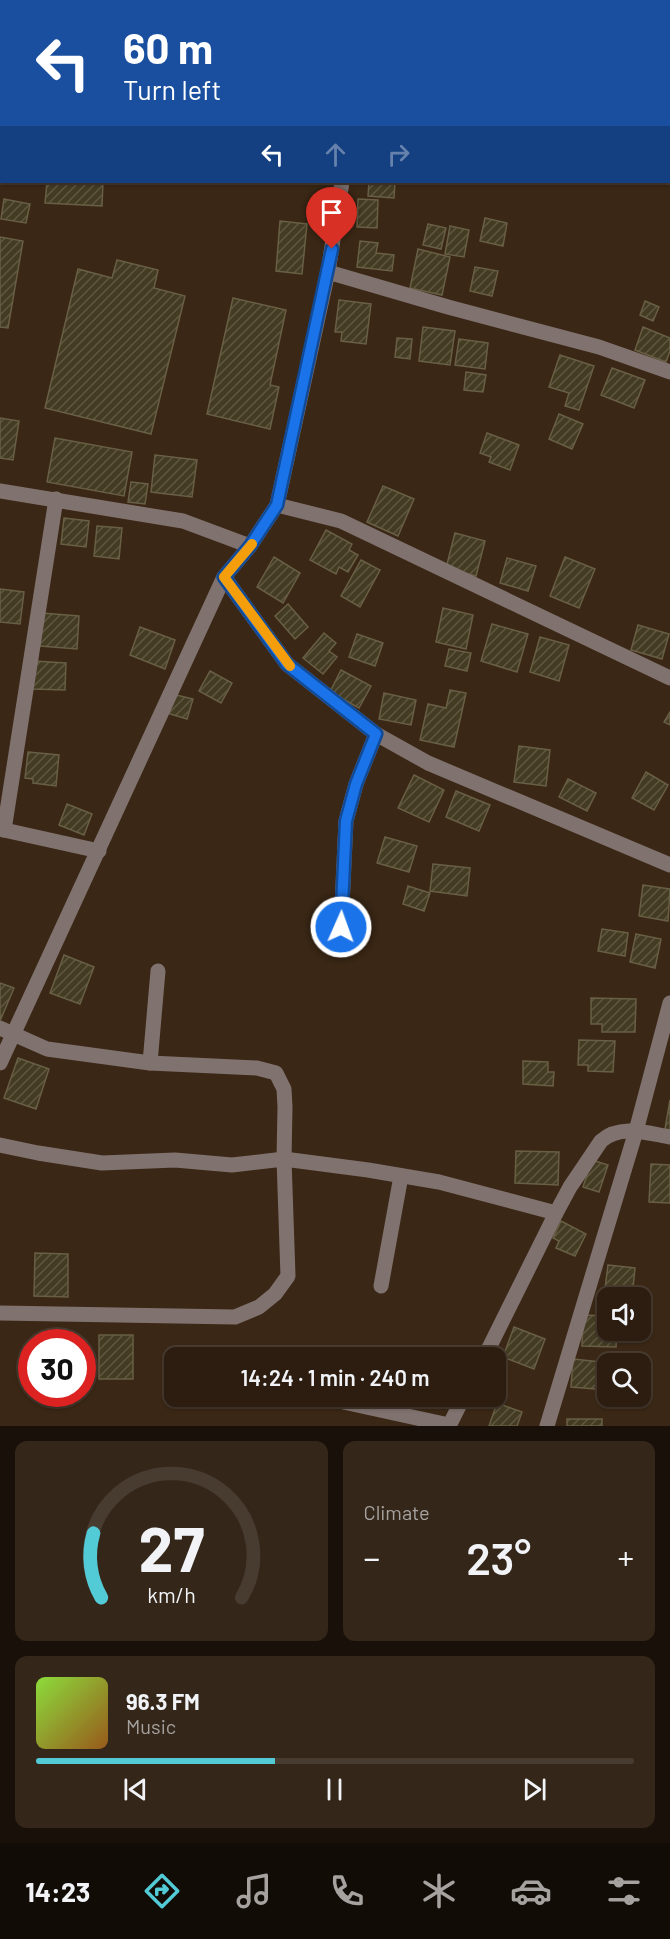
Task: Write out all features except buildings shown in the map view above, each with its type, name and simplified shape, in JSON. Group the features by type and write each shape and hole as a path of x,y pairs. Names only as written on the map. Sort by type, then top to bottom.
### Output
{"street":[{"path":"0,1063 6,1030 99,851 224,577 250,546 277,505 328,272 342,183"},
{"path":"328,272 448,308 599,346 670,372"},
{"path":"0,491 183,521 250,546"},
{"path":"56,499 2,830 99,851"},
{"path":"277,505 340,521 670,678"},
{"path":"224,577 287,664 376,734 428,763 670,864"},
{"path":"341,927 346,821 356,784 376,734"},
{"path":"150,1063 158,971"},
{"path":"547,1426 636,1131 670,1003"},
{"path":"0,1312 234,1317 259,1307 275,1294 288,1275 284,1089 276,1073 257,1068 150,1063 47,1049 6,1030"},
{"path":"489,1347 570,1187 601,1141 615,1132 636,1131 670,1137"},
{"path":"0,1144 38,1153 102,1163 175,1160 232,1165 284,1159 439,1182 556,1213"},
{"path":"381,1286 401,1176"},
{"path":"365,1407 449,1426 458,1407"}],"slow traffic":[{"path":"252,544 224,577 290,666"}],"route":[{"path":"332,249 277,505 250,546 224,577 287,664 376,734 356,784 346,821 341,927"}]}
